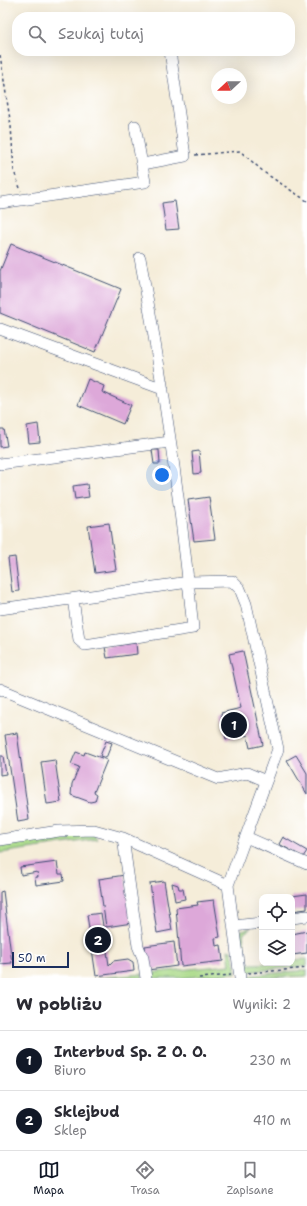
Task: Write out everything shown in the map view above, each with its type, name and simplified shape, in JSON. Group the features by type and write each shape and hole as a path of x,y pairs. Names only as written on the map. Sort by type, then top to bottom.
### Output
{"lane":[{"path":"143,164 185,156 171,56"},
{"path":"0,203 143,184 146,180 135,126"},
{"path":"73,599 79,640 85,645 193,628 159,356 140,258"},
{"path":"0,329 163,389"},
{"path":"0,464 170,442"},
{"path":"0,609 188,582 232,581 240,589 246,604 278,748 228,885 240,976"},
{"path":"0,689 218,779 248,773 266,781"},
{"path":"0,840 80,829 94,830 123,838 228,885"},
{"path":"246,837 307,864"},
{"path":"123,838 138,946 143,958 146,978"},
{"path":"295,918 307,916"},
{"path":"234,926 259,922"}],"path":[{"path":"0,55 12,126 14,171 25,200"},
{"path":"185,156 240,151 265,173 307,201"},
{"path":"199,978 240,976 307,968"}],"green space":[{"path":"73,832 93,834 97,839 0,853 0,843"},
{"path":"251,928 243,934 248,964 259,964 259,966 295,966 295,960 307,959 307,966 245,972 240,934 242,930"},
{"path":"228,950 232,950 236,973 181,978 149,978 148,973 230,965"},
{"path":"307,970 307,976 248,978 246,976"},
{"path":"142,974 143,978 97,978"}],"building":[{"path":"175,201 179,229 166,230 162,203"},
{"path":"11,244 121,289 95,352 0,313 0,271"},
{"path":"88,379 104,386 102,392 131,405 123,424 78,405"},
{"path":"38,424 40,442 29,443 27,426"},
{"path":"0,429 4,429 7,446 0,447"},
{"path":"152,450 159,450 160,464 154,464"},
{"path":"199,451 201,473 194,474 192,452"},
{"path":"87,484 89,497 75,499 73,486"},
{"path":"209,497 215,539 194,541 188,500"},
{"path":"109,523 116,570 95,573 88,526"},
{"path":"15,557 19,591 12,592 8,558"},
{"path":"136,643 137,654 107,658 105,647"},
{"path":"243,651 263,745 250,748 247,735 226,739 221,713 241,708 229,654"},
{"path":"17,733 29,820 18,822 5,735"},
{"path":"106,741 112,743 106,758 100,756"},
{"path":"76,752 84,755 85,752 107,760 94,792 97,794 95,801 90,802 71,795 72,784 79,767 71,764"},
{"path":"296,755 307,773 307,794 287,760"},
{"path":"0,756 3,756 6,774 0,775"},
{"path":"55,760 61,802 47,804 41,762"},
{"path":"283,837 307,851 303,857 279,844"},
{"path":"57,862 59,874 63,874 64,881 36,885 35,877 38,877 37,872 21,875 20,867"},
{"path":"125,875 132,923 106,927 99,879"},
{"path":"164,881 172,930 157,933 150,883"},
{"path":"172,883 178,885 179,889 183,889 185,899 175,901"},
{"path":"3,891 12,963 0,964 0,892"},
{"path":"307,894 307,909 295,911 295,896"},
{"path":"214,900 220,937 215,938 216,946 221,945 223,961 181,966 176,908 198,905 197,902"},
{"path":"101,913 109,965 113,961 128,959 133,962 134,971 96,976 87,915"},
{"path":"307,931 307,953 295,955 295,933"},
{"path":"174,942 177,966 148,970 145,946"}],"place":[{"name":"Interbud Sp. Z O. O.","path":"234,725"},
{"name":"Sklejbud","path":"98,940"}]}
